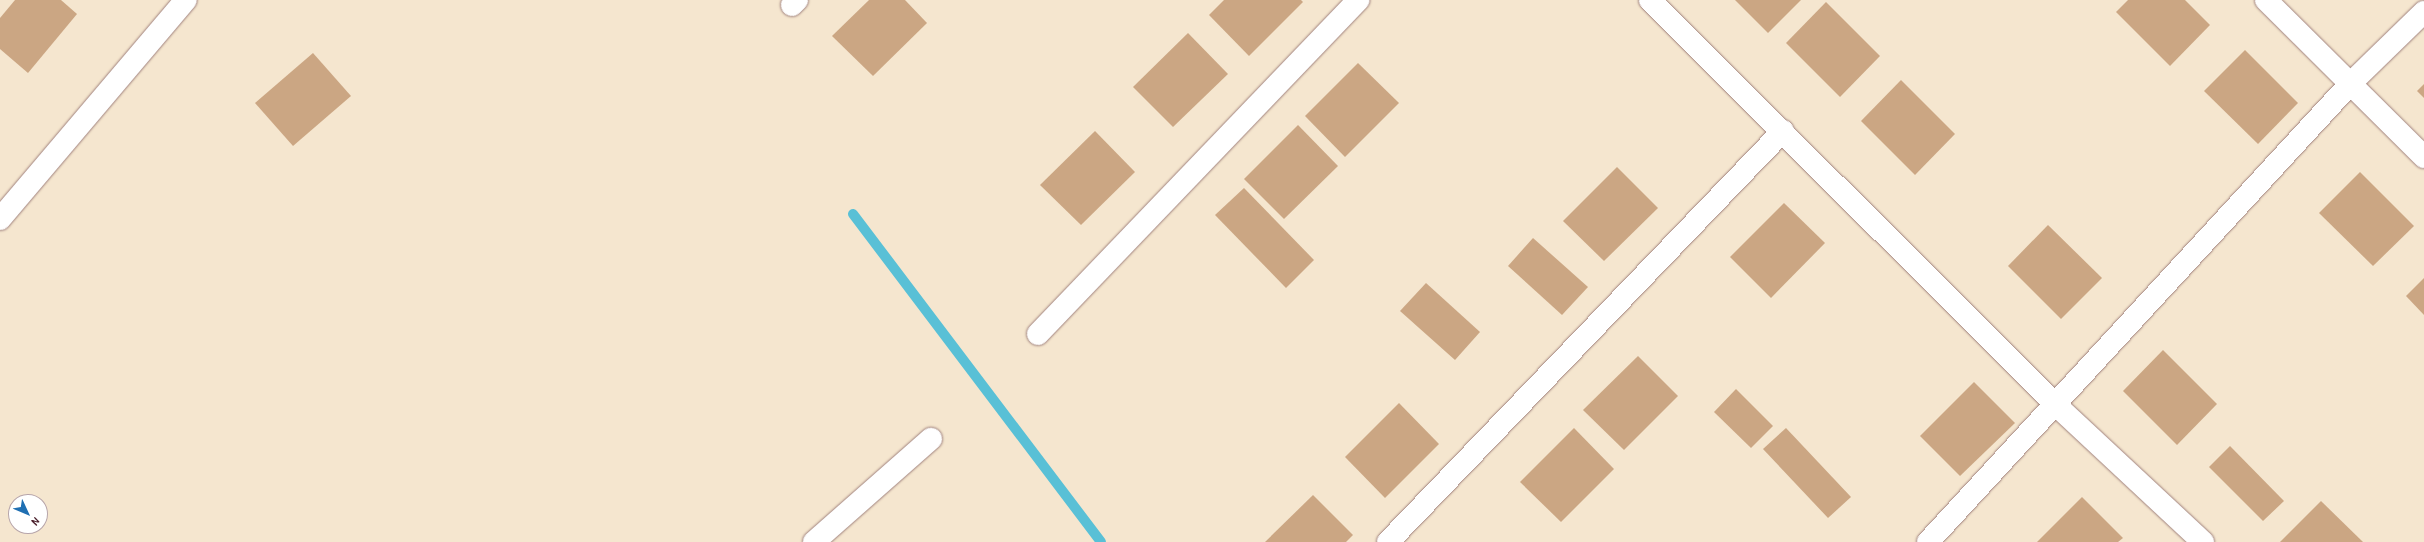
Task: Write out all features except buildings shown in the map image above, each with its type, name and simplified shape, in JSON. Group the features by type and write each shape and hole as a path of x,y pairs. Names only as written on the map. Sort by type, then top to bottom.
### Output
{"street":[{"path":"0,219 186,0"},
{"path":"1038,334 1358,0"},
{"path":"1650,0 2056,405 2203,542"},
{"path":"2266,0 2424,157"},
{"path":"1928,542 2056,405 2351,83 2424,12"},
{"path":"1388,542 1783,131"},
{"path":"814,542 931,439"}],"waterway":[{"path":"853,214 1101,542"}]}
